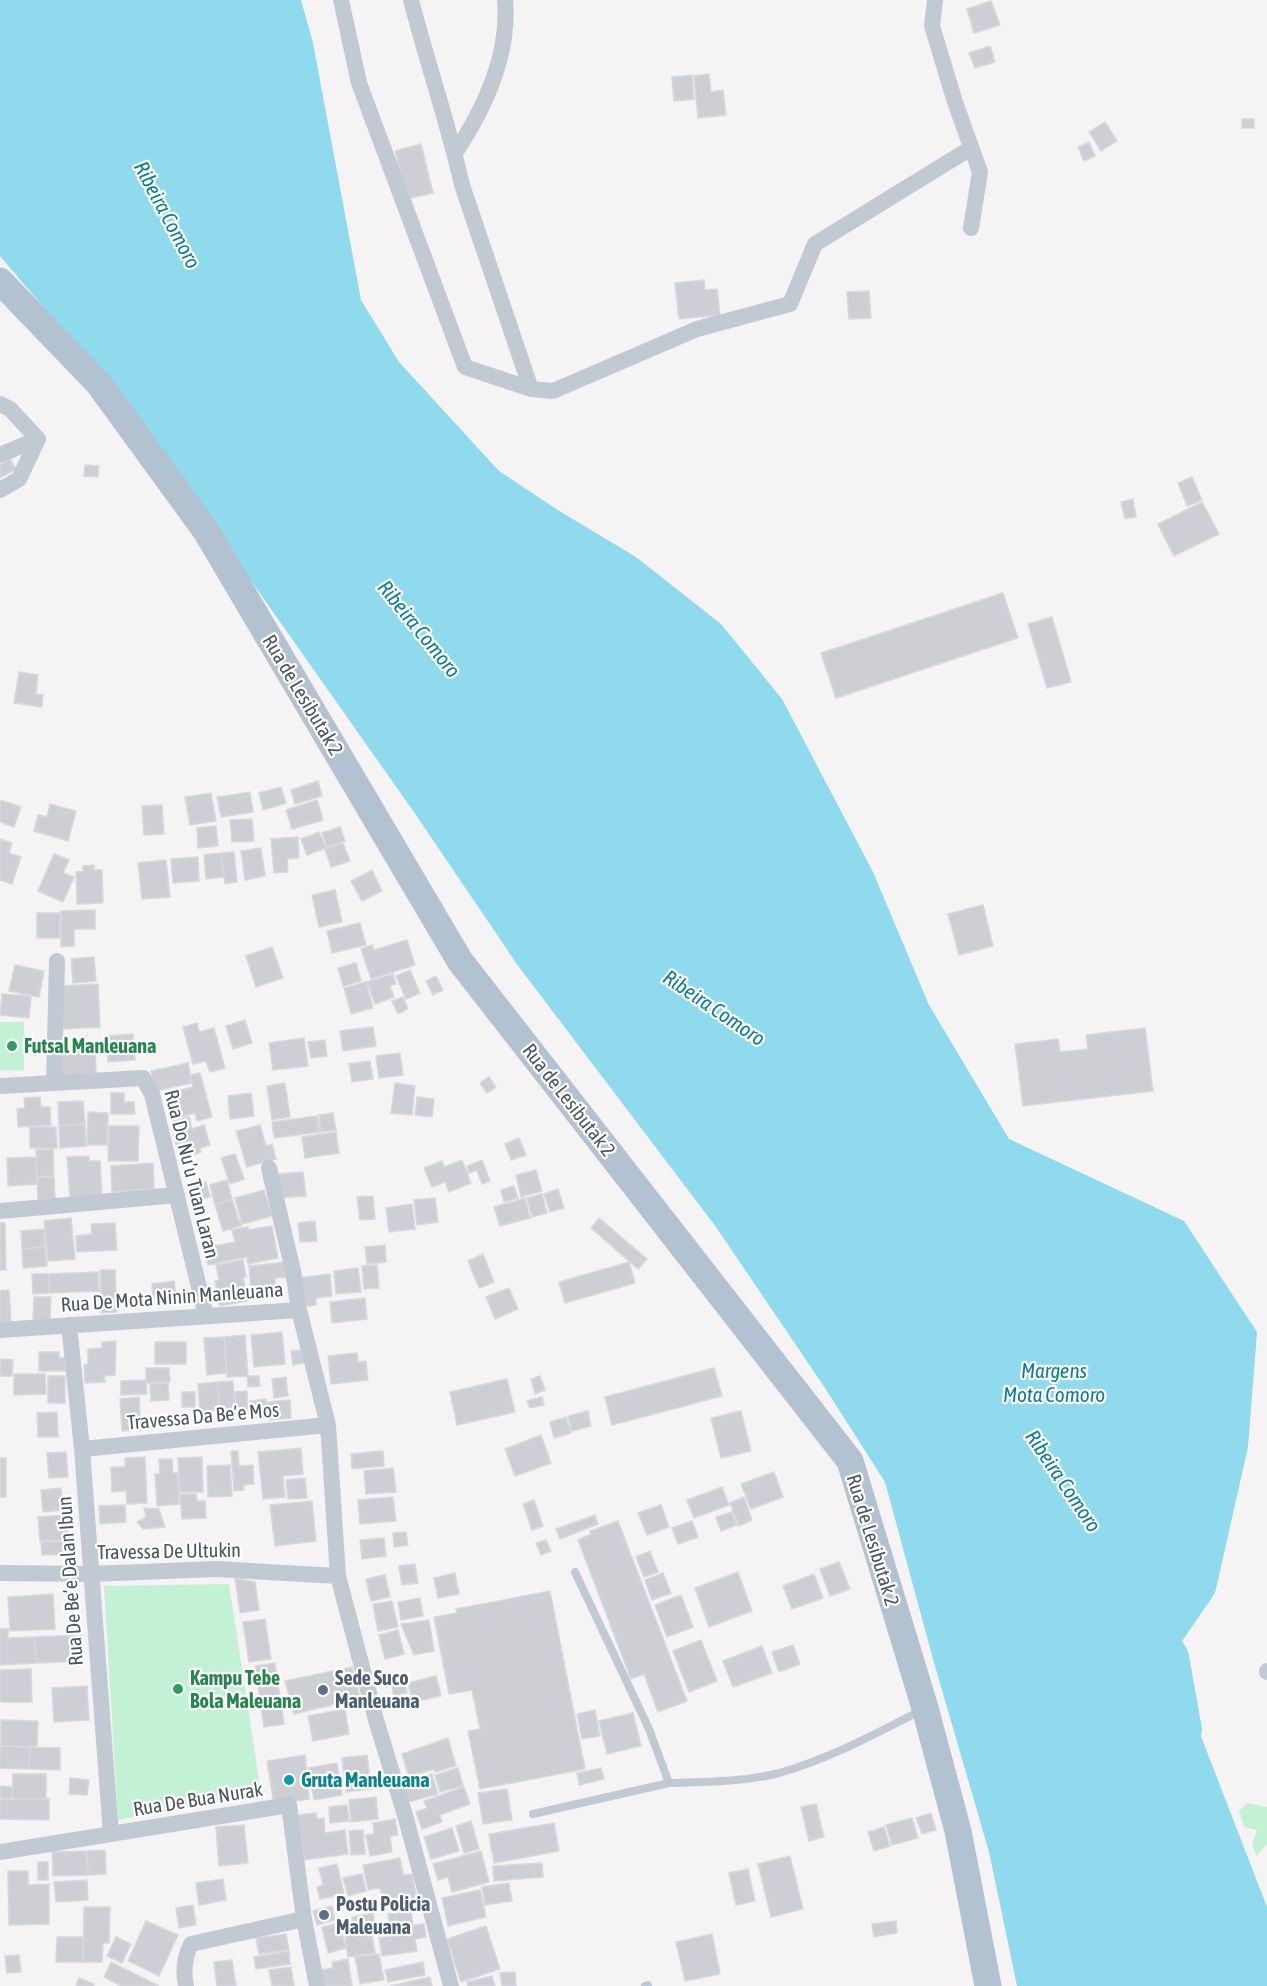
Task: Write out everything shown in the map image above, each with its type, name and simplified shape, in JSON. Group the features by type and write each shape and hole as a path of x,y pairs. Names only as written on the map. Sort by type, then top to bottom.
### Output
{"main road":[{"name":"Rua de Lesibutak 2","path":"0,281 99,384 206,531 460,961 850,1461 925,1708 958,1831 988,1986"}],"street":[{"path":"341,0 359,83 465,367 531,389 553,391 697,329 790,304 815,244 971,148"},
{"path":"411,0 455,153 462,186 531,389"},
{"path":"455,153 482,107 500,59 505,38 505,0"},
{"path":"935,0 932,26 955,102 980,171 970,228"},
{"path":"0,404 10,409 38,439"},
{"path":"0,454 38,439"},
{"path":"0,490 19,479 38,439"},
{"path":"54,1083 57,961"},
{"name":"Rua Do Nu’u Tuan Laran","path":"0,1086 143,1078 152,1094 206,1316"},
{"path":"269,1168 293,1270 299,1310"},
{"path":"0,1211 177,1195"},
{"name":"Rua De Mota Ninin Manleuana","path":"0,1330 299,1310 328,1425 338,1576 451,1986"},
{"name":"Rua De Be’e Dalan Ibun","path":"69,1325 82,1449 111,1834"},
{"name":"Travessa Da Be’e Mos","path":"82,1449 328,1425"},
{"name":"Travessa De Ultukin","path":"0,1573 91,1574 216,1569 338,1576"},
{"name":"Rua De Bua Nurak","path":"111,1834 289,1805 304,1919 317,1986"},
{"path":"0,1852 111,1834"},
{"path":"182,1982 185,1956 191,1944 304,1919"}],"lane":[{"path":"575,1572 649,1729 669,1783"},
{"path":"533,1814 669,1783 724,1782 778,1773 847,1748 925,1708"}],"green space":[{"name":"Futsal Manleuana","path":"0,1022 24,1022 24,1070 0,1070"},
{"name":"Kampu Tebe Bola Maleuana","path":"229,1584 261,1793 118,1820 104,1586"},
{"path":"1247,1803 1267,1807 1267,1844 1257,1856 1252,1845 1257,1830 1244,1827 1239,1811"}],"water":[{"name":"Margens Mota Comoro","path":"0,0 301,0 313,43 361,300 399,362 499,471 636,557 721,624 782,699 873,872 929,1005 1009,1139 1184,1221 1257,1332 1248,1447 1215,1593 1161,1672 1185,1695 1267,1907 1267,1986 1017,1986 989,1852 885,1482 825,1388 716,1227 516,963 416,815 132,412 0,256"}],"building":[{"path":"991,1 1000,25 974,33 967,9"},
{"path":"990,46 995,62 975,68 969,53"},
{"path":"709,74 711,92 723,90 726,115 698,118 694,76"},
{"path":"692,75 694,99 674,101 672,77"},
{"path":"1242,119 1254,119 1254,128 1242,128"},
{"path":"1105,122 1117,141 1101,151 1089,132"},
{"path":"1089,142 1095,156 1084,161 1078,147"},
{"path":"421,144 433,193 407,199 395,151"},
{"path":"704,280 705,290 717,289 720,315 679,319 675,283"},
{"path":"869,291 871,318 849,319 847,292"},
{"path":"10,459 16,469 0,478 0,465"},
{"path":"85,465 99,466 98,477 84,476"},
{"path":"1192,477 1202,500 1187,506 1178,483"},
{"path":"1133,499 1136,517 1125,519 1121,502"},
{"path":"1202,502 1219,534 1174,556 1158,524"},
{"path":"1003,593 1018,638 836,698 821,653"},
{"path":"1052,617 1071,682 1047,688 1028,624"},
{"path":"19,672 38,675 36,694 43,695 42,707 14,703"},
{"path":"318,781 322,796 295,804 291,790"},
{"path":"281,787 286,803 263,810 259,793"},
{"path":"250,792 253,812 221,817 217,797"},
{"path":"211,793 216,821 190,825 185,797"},
{"path":"0,800 21,807 14,827 0,822"},
{"path":"317,800 323,820 292,829 286,810"},
{"path":"50,804 76,811 68,841 34,831 38,815 47,817"},
{"path":"162,805 164,834 144,835 142,806"},
{"path":"252,819 254,841 232,842 230,820"},
{"path":"216,826 218,846 198,848 197,828"},
{"path":"340,827 345,841 327,847 322,833"},
{"path":"319,832 326,848 307,855 301,839"},
{"path":"298,837 299,858 287,859 288,872 274,873 271,839"},
{"path":"0,839 12,843 9,853 21,857 12,884 0,880"},
{"path":"343,843 350,861 331,867 325,849"},
{"path":"261,848 265,876 245,880 241,851"},
{"path":"234,852 237,882 225,884 221,853"},
{"path":"221,853 224,877 206,879 204,855"},
{"path":"54,854 69,860 63,873 74,877 63,902 38,891"},
{"path":"198,857 199,881 173,883 171,859"},
{"path":"166,860 170,897 142,899 138,863"},
{"path":"94,865 94,870 102,870 103,903 77,904 76,872 83,872 83,866"},
{"path":"372,870 382,891 362,901 351,881"},
{"path":"335,890 342,922 319,927 312,895"},
{"path":"983,905 993,946 959,955 948,914"},
{"path":"95,910 95,929 74,929 74,946 61,947 61,911"},
{"path":"37,913 60,913 60,938 37,938"},
{"path":"360,923 366,945 332,953 327,931"},
{"path":"407,940 415,965 371,979 361,949 372,945 374,950"},
{"path":"272,947 283,978 256,987 246,956"},
{"path":"94,957 96,981 73,983 71,959"},
{"path":"356,963 361,981 343,986 338,968"},
{"path":"15,965 44,971 39,997 9,991"},
{"path":"410,970 420,993 406,999 396,976"},
{"path":"393,974 396,984 390,986 394,997 375,1004 367,982"},
{"path":"436,976 443,990 433,995 426,981"},
{"path":"366,982 373,1008 351,1014 344,988"},
{"path":"98,984 100,1027 63,1029 62,986"},
{"path":"2,994 31,996 29,1018 0,1015"},
{"path":"403,997 408,1009 398,1014 392,1001"},
{"path":"245,1020 252,1043 233,1049 226,1026"},
{"path":"197,1023 199,1032 214,1028 225,1068 210,1072 206,1061 193,1064 183,1027"},
{"path":"373,1027 376,1046 343,1051 340,1031"},
{"path":"1145,1028 1153,1091 1023,1106 1015,1044 1058,1039 1060,1052 1088,1049 1086,1035"},
{"path":"133,1034 135,1060 108,1062 106,1036"},
{"path":"304,1038 308,1066 273,1070 269,1043"},
{"path":"325,1040 327,1056 311,1058 308,1042"},
{"path":"60,1043 95,1043 96,1075 60,1075"},
{"path":"400,1053 403,1075 379,1078 376,1056"},
{"path":"370,1061 373,1079 352,1082 349,1064"},
{"path":"188,1063 192,1083 155,1091 151,1071"},
{"path":"200,1073 212,1117 197,1121 195,1113 174,1119 167,1093 193,1087 190,1075"},
{"path":"489,1077 496,1087 487,1093 480,1083"},
{"path":"285,1083 290,1117 272,1120 267,1086"},
{"path":"395,1083 415,1086 412,1115 391,1113"},
{"path":"111,1093 124,1093 124,1102 134,1102 135,1114 111,1114"},
{"path":"251,1093 254,1116 230,1119 228,1096"},
{"path":"40,1097 41,1107 50,1107 51,1125 18,1127 17,1109 25,1108 24,1098"},
{"path":"417,1097 434,1099 432,1117 415,1115"},
{"path":"83,1101 85,1124 59,1126 58,1102"},
{"path":"88,1112 108,1113 107,1145 87,1145"},
{"path":"333,1113 336,1130 321,1132 319,1115"},
{"path":"317,1116 320,1132 274,1138 272,1122"},
{"path":"189,1117 192,1129 204,1125 210,1145 200,1148 201,1152 181,1159 173,1135 178,1133 174,1121"},
{"path":"85,1124 86,1146 60,1148 59,1126"},
{"path":"260,1125 266,1146 272,1144 276,1159 247,1167 236,1131"},
{"path":"109,1126 139,1126 138,1161 108,1161"},
{"path":"30,1127 56,1127 57,1148 30,1148"},
{"path":"336,1132 339,1153 305,1158 302,1137"},
{"path":"519,1138 526,1155 511,1160 505,1144"},
{"path":"53,1149 54,1176 37,1177 36,1150"},
{"path":"235,1154 244,1179 230,1184 221,1158"},
{"path":"89,1156 89,1161 100,1161 102,1195 70,1197 67,1157"},
{"path":"36,1157 37,1184 8,1186 7,1158"},
{"path":"462,1160 471,1183 449,1192 445,1182 432,1187 424,1168 442,1161 444,1167"},
{"path":"482,1160 490,1181 482,1184 477,1170 469,1173 467,1166"},
{"path":"153,1163 154,1189 112,1192 111,1166"},
{"path":"536,1170 542,1191 521,1197 516,1175"},
{"path":"303,1172 306,1196 279,1198 277,1174"},
{"path":"54,1176 55,1199 38,1200 37,1177"},
{"path":"227,1180 232,1199 215,1205 210,1185"},
{"path":"206,1182 210,1197 192,1201 188,1186"},
{"path":"514,1186 518,1198 504,1202 501,1190"},
{"path":"558,1189 564,1208 550,1212 544,1194"},
{"path":"264,1190 272,1216 242,1224 235,1198"},
{"path":"542,1194 547,1213 532,1217 527,1198"},
{"path":"373,1196 375,1219 360,1220 357,1197"},
{"path":"435,1198 438,1222 417,1225 414,1200"},
{"path":"525,1198 530,1218 500,1226 494,1207"},
{"path":"232,1199 241,1226 223,1231 215,1205"},
{"path":"412,1204 415,1229 389,1232 386,1208"},
{"path":"71,1218 75,1259 48,1261 44,1221"},
{"path":"599,1218 647,1259 638,1269 591,1228"},
{"path":"315,1221 317,1241 300,1242 298,1223"},
{"path":"0,1223 5,1223 6,1270 0,1270"},
{"path":"115,1223 117,1250 77,1252 76,1236 92,1234 91,1224"},
{"path":"272,1226 278,1258 248,1264 247,1257 208,1265 204,1248 235,1242 232,1230"},
{"path":"44,1229 45,1247 22,1249 21,1231"},
{"path":"385,1245 386,1262 367,1264 365,1247"},
{"path":"45,1247 47,1266 23,1268 22,1249"},
{"path":"483,1254 494,1282 479,1288 468,1261"},
{"path":"243,1260 246,1277 243,1277 248,1301 220,1306 215,1281 219,1280 216,1265"},
{"path":"286,1262 288,1277 275,1278 275,1285 251,1288 249,1266"},
{"path":"629,1262 635,1283 565,1303 559,1282"},
{"path":"377,1265 379,1288 364,1289 362,1266"},
{"path":"358,1268 361,1292 336,1294 334,1271"},
{"path":"100,1270 115,1270 117,1312 101,1313"},
{"path":"98,1272 99,1291 49,1293 49,1274"},
{"path":"32,1274 49,1274 49,1293 33,1294"},
{"path":"330,1274 332,1296 316,1298 316,1305 300,1307 297,1278"},
{"path":"174,1281 176,1296 153,1298 152,1284"},
{"path":"509,1288 518,1309 495,1319 486,1297"},
{"path":"9,1290 11,1322 0,1323 0,1291"},
{"path":"34,1297 51,1297 50,1320 33,1320"},
{"path":"365,1298 367,1319 332,1323 330,1302"},
{"path":"282,1332 285,1364 254,1367 251,1335"},
{"path":"245,1335 248,1376 227,1377 224,1337"},
{"path":"224,1337 227,1373 207,1375 204,1338"},
{"path":"116,1341 115,1375 104,1376 105,1382 85,1383 84,1365 88,1364 88,1349 102,1348 102,1342"},
{"path":"155,1342 186,1342 186,1364 155,1364"},
{"path":"302,1350 304,1363 293,1365 291,1351"},
{"path":"39,1352 59,1352 59,1358 65,1358 65,1371 39,1371"},
{"path":"357,1353 358,1362 366,1361 368,1380 331,1384 328,1356"},
{"path":"1,1359 13,1360 12,1376 0,1376"},
{"path":"146,1368 169,1368 170,1382 146,1383"},
{"path":"714,1368 722,1396 612,1425 605,1397"},
{"path":"14,1374 45,1374 46,1394 14,1395"},
{"path":"48,1376 65,1376 65,1403 48,1403"},
{"path":"247,1376 259,1376 260,1386 248,1387"},
{"path":"540,1376 545,1390 535,1394 531,1379"},
{"path":"286,1377 288,1396 274,1398 272,1379"},
{"path":"507,1379 515,1412 457,1425 450,1392"},
{"path":"146,1380 147,1394 121,1395 121,1381"},
{"path":"233,1381 235,1408 220,1410 217,1382"},
{"path":"217,1382 220,1410 200,1411 198,1384"},
{"path":"168,1383 169,1400 151,1401 150,1384"},
{"path":"247,1391 248,1414 236,1415 235,1392"},
{"path":"182,1392 195,1392 195,1407 182,1407"},
{"path":"139,1397 141,1430 122,1431 120,1399"},
{"path":"542,1397 544,1405 530,1408 527,1401"},
{"path":"266,1399 267,1416 252,1417 250,1401"},
{"path":"290,1400 291,1418 269,1420 267,1402"},
{"path":"588,1411 591,1426 572,1431 568,1416"},
{"path":"741,1411 751,1451 721,1458 711,1418"},
{"path":"57,1412 58,1437 38,1437 37,1413"},
{"path":"566,1417 571,1433 554,1438 550,1422"},
{"path":"541,1435 551,1463 515,1476 505,1449"},
{"path":"301,1448 303,1474 283,1476 285,1497 263,1499 258,1452"},
{"path":"231,1451 238,1451 239,1466 253,1465 254,1484 243,1485 244,1490 234,1491"},
{"path":"383,1451 384,1466 352,1469 351,1454"},
{"path":"66,1452 68,1477 49,1478 47,1453"},
{"path":"145,1457 147,1503 127,1504 126,1491 112,1492 111,1467 125,1467 125,1458"},
{"path":"202,1457 203,1492 179,1492 178,1458"},
{"path":"0,1458 6,1458 6,1497 0,1497"},
{"path":"159,1459 172,1459 173,1473 178,1473 179,1504 157,1506 155,1474 160,1474"},
{"path":"230,1465 232,1496 208,1497 207,1466"},
{"path":"393,1468 396,1492 366,1494 364,1471"},
{"path":"774,1472 783,1497 751,1509 741,1484"},
{"path":"305,1478 307,1498 288,1499 286,1480"},
{"path":"722,1487 729,1505 694,1518 687,1500"},
{"path":"61,1488 63,1510 43,1512 41,1490"},
{"path":"180,1494 196,1494 197,1501 205,1501 206,1518 182,1519"},
{"path":"393,1497 396,1521 360,1524 358,1500"},
{"path":"744,1497 752,1520 739,1526 730,1503"},
{"path":"534,1500 543,1526 532,1530 523,1504"},
{"path":"312,1501 316,1541 275,1546 270,1505"},
{"path":"125,1505 126,1522 100,1524 99,1506"},
{"path":"661,1505 669,1527 647,1535 638,1513"},
{"path":"144,1508 159,1509 165,1527 143,1529 137,1522 146,1517"},
{"path":"732,1512 737,1525 721,1531 716,1517"},
{"path":"67,1515 69,1540 40,1541 38,1517"},
{"path":"595,1515 598,1524 560,1539 556,1529"},
{"path":"618,1521 687,1701 658,1712 644,1674 631,1679 578,1540 591,1534 590,1531"},
{"path":"692,1521 698,1537 678,1544 672,1528"},
{"path":"406,1532 408,1545 394,1547 393,1533"},
{"path":"384,1538 386,1556 362,1559 360,1540"},
{"path":"546,1540 551,1551 541,1555 536,1543"},
{"path":"76,1541 76,1554 42,1555 41,1542"},
{"path":"650,1551 658,1572 644,1577 636,1557"},
{"path":"839,1562 850,1589 830,1596 820,1569"},
{"path":"415,1564 418,1583 402,1585 399,1566"},
{"path":"738,1572 752,1611 709,1627 695,1588"},
{"path":"455,1573 459,1594 438,1598 434,1578"},
{"path":"663,1573 671,1593 652,1600 645,1580"},
{"path":"814,1574 823,1598 792,1609 783,1586"},
{"path":"385,1575 390,1597 371,1601 366,1579"},
{"path":"235,1578 255,1582 259,1610 240,1613"},
{"path":"550,1591 585,1769 480,1789 468,1731 480,1729 472,1690 449,1694 434,1617 457,1613 456,1609"},
{"path":"53,1594 55,1629 10,1631 8,1597"},
{"path":"681,1595 693,1627 667,1637 655,1605"},
{"path":"420,1598 423,1616 401,1620 398,1602"},
{"path":"392,1601 398,1627 378,1631 373,1604"},
{"path":"265,1619 271,1659 249,1662 243,1622"},
{"path":"429,1620 434,1651 414,1655 401,1624"},
{"path":"0,1629 8,1629 8,1638 34,1637 36,1663 0,1665"},
{"path":"398,1630 404,1654 385,1659 379,1635"},
{"path":"82,1635 83,1661 36,1663 34,1637"},
{"path":"701,1640 717,1681 689,1692 673,1651"},
{"path":"793,1645 800,1664 779,1672 772,1652"},
{"path":"762,1646 772,1673 733,1687 723,1661"},
{"path":"275,1663 284,1724 264,1727 255,1666"},
{"name":"Sede Suco Manleuana","path":"352,1667 360,1698 294,1714 285,1681"},
{"path":"31,1669 32,1702 0,1702 0,1670"},
{"path":"404,1676 407,1693 394,1696 392,1686 387,1687 385,1680"},
{"path":"436,1676 441,1696 413,1702 408,1683"},
{"path":"87,1686 89,1720 54,1722 52,1688"},
{"path":"345,1709 349,1734 313,1741 308,1716"},
{"path":"595,1710 600,1736 582,1739 577,1714"},
{"path":"633,1713 641,1746 607,1754 599,1721"},
{"path":"1,1720 38,1721 37,1747 1,1746"},
{"path":"448,1738 456,1766 435,1772 434,1769 409,1777 402,1754"},
{"path":"0,1746 30,1747 29,1769 0,1768"},
{"path":"30,1747 60,1748 60,1770 29,1769"},
{"name":"Gruta Manleuana","path":"305,1755 309,1799 274,1804 267,1761"},
{"path":"367,1755 371,1789 346,1792 342,1758"},
{"path":"337,1763 342,1795 314,1800 308,1768"},
{"path":"458,1768 463,1786 440,1792 435,1775"},
{"path":"601,1768 604,1779 579,1785 577,1773"},
{"path":"13,1774 46,1774 46,1799 12,1799"},
{"path":"432,1774 438,1794 408,1802 403,1782"},
{"path":"70,1778 89,1780 87,1795 69,1794"},
{"path":"0,1786 12,1787 12,1799 0,1799"},
{"path":"464,1787 470,1804 440,1815 442,1822 422,1829 416,1812 427,1808 424,1801"},
{"path":"507,1789 512,1820 483,1824 478,1793"},
{"path":"376,1797 378,1819 351,1822 349,1800"},
{"path":"0,1799 49,1799 49,1820 0,1819"},
{"path":"816,1804 824,1837 809,1841 801,1807"},
{"path":"347,1805 349,1821 330,1823 329,1807"},
{"path":"316,1813 317,1819 324,1818 325,1833 345,1830 348,1854 304,1860 298,1815"},
{"path":"931,1813 936,1830 922,1834 916,1818"},
{"path":"912,1818 918,1838 892,1845 886,1825"},
{"path":"395,1819 398,1835 390,1836 392,1852 370,1856 366,1835 374,1834 373,1823"},
{"path":"471,1821 479,1849 464,1853 456,1826"},
{"path":"554,1823 559,1851 494,1863 489,1834"},
{"path":"244,1825 248,1863 219,1866 216,1827"},
{"path":"884,1827 890,1846 874,1851 868,1832"},
{"path":"452,1828 459,1851 431,1859 424,1837"},
{"path":"363,1830 365,1854 351,1855 349,1831"},
{"path":"105,1850 106,1874 88,1875 87,1851"},
{"path":"87,1851 88,1875 53,1876 52,1852"},
{"path":"481,1851 489,1882 452,1892 448,1877 438,1880 433,1864"},
{"path":"790,1856 803,1909 771,1917 758,1864"},
{"path":"400,1858 403,1875 412,1874 417,1898 383,1904 380,1888 368,1890 363,1865"},
{"path":"38,1862 48,1862 48,1880 38,1880"},
{"path":"542,1863 543,1877 494,1881 493,1866"},
{"path":"337,1864 344,1894 320,1899 317,1887 323,1885 319,1868"},
{"path":"748,1869 755,1901 736,1905 729,1873"},
{"path":"8,1871 28,1871 28,1885 49,1884 49,1924 9,1925"},
{"path":"362,1874 366,1891 348,1896 343,1878"},
{"path":"223,1879 226,1900 199,1905 196,1883"},
{"path":"87,1880 88,1900 56,1902 54,1882"},
{"path":"509,1883 512,1901 485,1905 482,1887"},
{"path":"480,1890 486,1917 448,1926 442,1898"},
{"path":"193,1905 196,1925 179,1928 176,1908"},
{"name":"Postu Policia Maleuana","path":"332,1906 335,1920 317,1925 313,1911"},
{"path":"84,1907 110,1907 109,1943 103,1943 102,1962 83,1962"},
{"path":"411,1911 413,1925 424,1924 426,1937 415,1939 417,1951 382,1956 379,1938 392,1936 388,1914"},
{"path":"373,1913 375,1925 354,1929 352,1917"},
{"path":"146,1921 178,1935 159,1976 128,1961"},
{"path":"896,1921 897,1933 874,1937 872,1924"},
{"path":"339,1923 346,1948 328,1953 322,1927"},
{"path":"486,1926 500,1969 461,1982 447,1939"},
{"path":"371,1931 375,1953 348,1957 345,1935"},
{"path":"286,1934 289,1950 259,1954 256,1938"},
{"path":"712,1934 720,1974 685,1981 676,1942"},
{"path":"57,1937 83,1937 83,1962 56,1962"},
{"path":"116,1937 131,1944 122,1963 107,1956"},
{"path":"289,1951 290,1964 256,1969 254,1957"},
{"path":"379,1954 384,1980 360,1984 355,1957"},
{"path":"19,1955 21,1972 7,1973 5,1956"},
{"path":"348,1959 352,1986 322,1986 320,1970 333,1968 332,1962"},
{"path":"232,1960 236,1986 217,1986 214,1962"},
{"path":"111,1962 159,1986 121,1986 104,1977"},
{"path":"423,1962 425,1975 388,1982 385,1970"},
{"path":"291,1967 294,1986 272,1986 269,1970"},
{"path":"515,1972 516,1986 502,1986 500,1973"},
{"path":"492,1976 495,1986 468,1986 467,1982"},
{"path":"430,1977 432,1986 390,1986"},
{"path":"79,1978 94,1984 93,1986 76,1986"}],"waterway":[{"name":"Ribeira Comoro","path":"1150,1619 1173,1657 1186,1730"}],"place":[{"name":"Futsal Manleuana","path":"12,1046"},
{"name":"Kampu Tebe Bola Maleuana","path":"178,1689"},
{"name":"Sede Suco Manleuana","path":"323,1690"},
{"name":"Gruta Manleuana","path":"289,1780"},
{"name":"Postu Policia Maleuana","path":"324,1915"}]}
